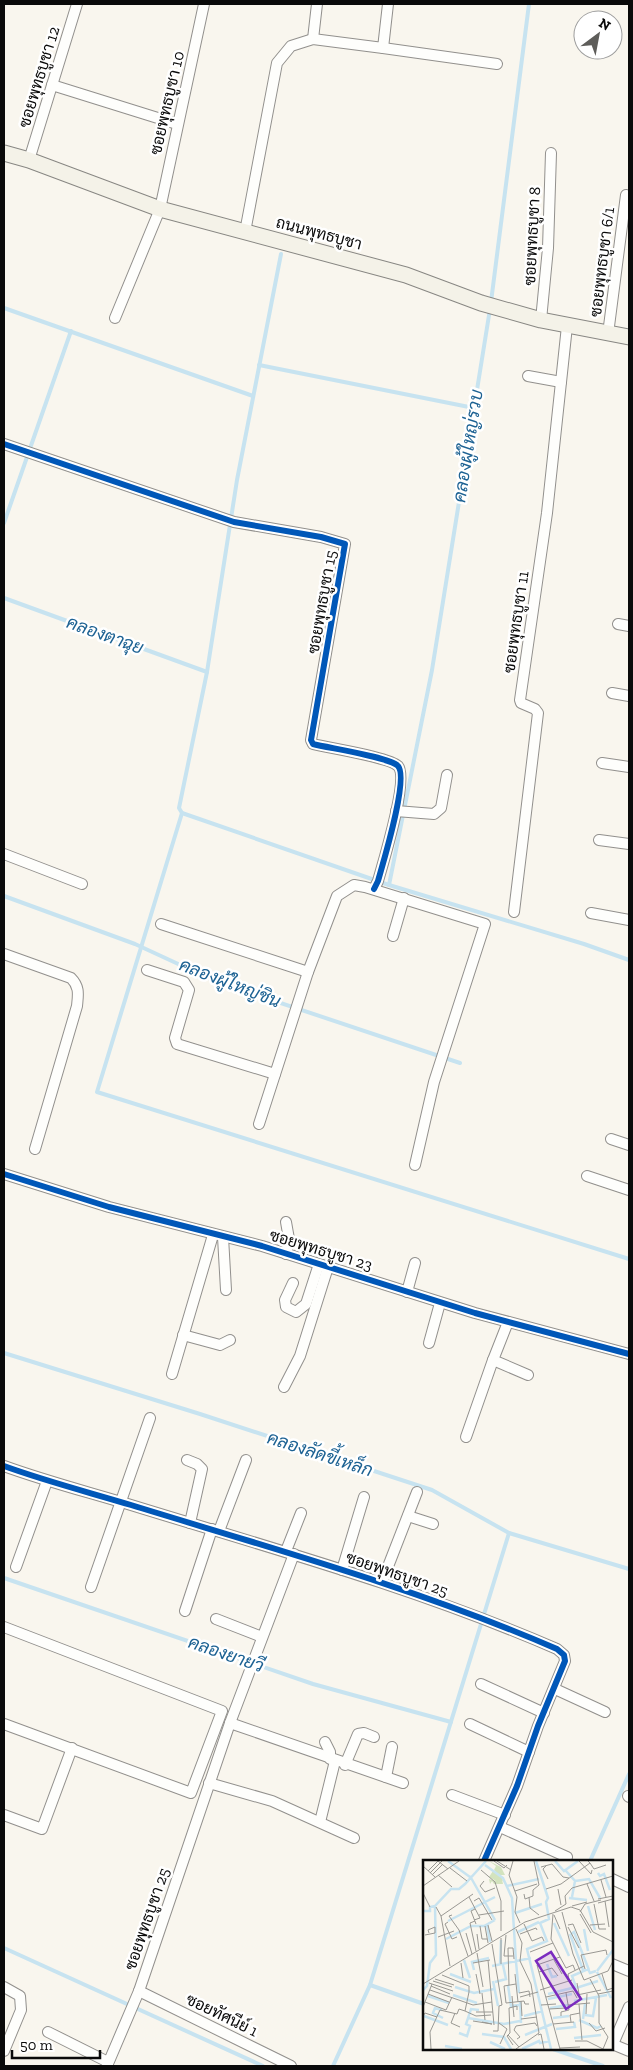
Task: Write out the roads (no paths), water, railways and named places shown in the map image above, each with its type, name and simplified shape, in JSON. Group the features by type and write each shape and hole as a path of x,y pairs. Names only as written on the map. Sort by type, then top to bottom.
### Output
{"main road":[{"name":"ถนนพุทธบูชา","path":"4,153 29,160 160,209 406,275 482,303 541,320 629,337"}],"street":[{"name":"ซอยพุทธบูชา 12","path":"29,160 77,4"},
{"name":"ซอยพุทธบูชา 10","path":"115,318 160,209 204,4"},
{"path":"313,39 317,4"},
{"path":"383,48 388,4"},
{"path":"245,232 277,63 291,46 313,39 497,64"},
{"path":"52,85 177,124"},
{"name":"ซอยพุทธบูชา 8","path":"541,320 548,248 551,153"},
{"name":"ซอยพุทธบูชา 6/1","path":"608,334 626,195"},
{"name":"ซอยพุทธบูชา 11","path":"514,912 538,713 536,709 521,703 520,700 547,513 566,326"},
{"path":"528,376 561,382"},
{"name":"ซอยพุทธบูชา 15","path":"4,444 234,522 321,537 345,544 311,740 313,744 386,760 397,766 402,774 396,811 378,881 374,889"},
{"path":"618,624 629,626"},
{"path":"612,693 629,696"},
{"path":"602,763 629,767"},
{"path":"396,811 434,814 438,811 447,775"},
{"path":"598,840 629,844"},
{"path":"4,854 82,884"},
{"path":"259,1124 308,972 337,896 354,885 374,889 485,924 434,1082 415,1164"},
{"path":"393,936 404,898"},
{"path":"591,913 629,920"},
{"path":"161,924 308,972"},
{"path":"4,954 71,978 76,983 79,992 77,1006 35,1149"},
{"path":"147,970 184,982 189,990 174,1038 177,1044 276,1074"},
{"path":"611,1139 629,1145"},
{"name":"ซอยพุทธบูชา 23","path":"4,1174 212,1235 286,1254 440,1303 629,1354"},
{"path":"587,1176 629,1190"},
{"path":"286,1222 289,1239 286,1254"},
{"path":"172,1374 212,1235"},
{"path":"223,1237 226,1290"},
{"path":"407,1292 415,1263"},
{"path":"292,1283 285,1300 286,1307 296,1312 306,1304 324,1266"},
{"path":"284,1387 300,1356 324,1266"},
{"path":"429,1343 440,1303"},
{"path":"466,1437 508,1322"},
{"path":"183,1335 220,1345 230,1340"},
{"path":"493,1360 528,1375"},
{"path":"91,1587 150,1418"},
{"path":"187,1460 197,1464 202,1469 190,1523"},
{"path":"185,1610 246,1460"},
{"name":"ซอยพุทธบูชา 25","path":"4,1466 47,1481 290,1552 382,1582 496,1622 557,1649 564,1655 565,1661 505,1815 484,1860"},
{"path":"16,1567 47,1481"},
{"path":"382,1582 417,1492"},
{"path":"342,1570 364,1497"},
{"path":"290,1552 300,1513"},
{"path":"408,1516 433,1524"},
{"name":"ซอยพุทธบูชา 25","path":"108,2064 139,1991 209,1782 262,1637 290,1552"},
{"path":"216,1619 262,1637"},
{"path":"4,1627 222,1711 191,1793 4,1724"},
{"path":"481,1684 544,1713"},
{"path":"555,1689 605,1712"},
{"path":"230,1723 337,1762 403,1783"},
{"path":"470,1724 529,1752"},
{"path":"320,1822 337,1762 358,1734 364,1733 374,1737"},
{"path":"325,1742 337,1762"},
{"path":"386,1777 392,1747"},
{"path":"4,1815 42,1829 72,1748"},
{"path":"209,1782 257,1795 354,1838"},
{"path":"452,1795 505,1815"},
{"path":"500,1827 568,1857"},
{"path":"613,1879 629,1887"},
{"path":"613,1964 629,1972"},
{"path":"4,1986 20,1996 22,2004 4,2051"},
{"name":"ซอยทัศนีย์ 1","path":"139,1991 291,2066"},
{"path":"613,2042 629,2007"},
{"path":"48,2032 108,2064"},
{"path":"613,2044 629,2051"}],"waterway":[{"name":"คลองผู้ใหญ่รวบ","path":"491,302 529,4"},
{"path":"281,254 237,480 207,672 179,808 182,813 389,885 584,944 629,960"},
{"path":"4,308 253,396"},
{"name":"คลองผู้ใหญ่รวบ","path":"389,885 432,670 490,309"},
{"path":"4,523 71,331"},
{"path":"259,365 474,408"},
{"name":"คลองตาฉุย","path":"4,598 207,672"},
{"path":"182,813 97,1092 629,1259"},
{"name":"คลองผู้ใหญ่ชิน","path":"4,896 135,944 215,981 460,1063"},
{"name":"คลองลัดขี้เหล็ก","path":"4,1353 200,1414 432,1490 509,1533 629,1569"},
{"path":"333,2066 370,1985 509,1533"},
{"name":"คลองยายวี","path":"4,1578 313,1684 451,1722"},
{"path":"590,1860 629,1774"},
{"path":"4,1948 263,2066"},
{"path":"370,1985 423,2004"},
{"path":"556,2050 603,2066"}]}
